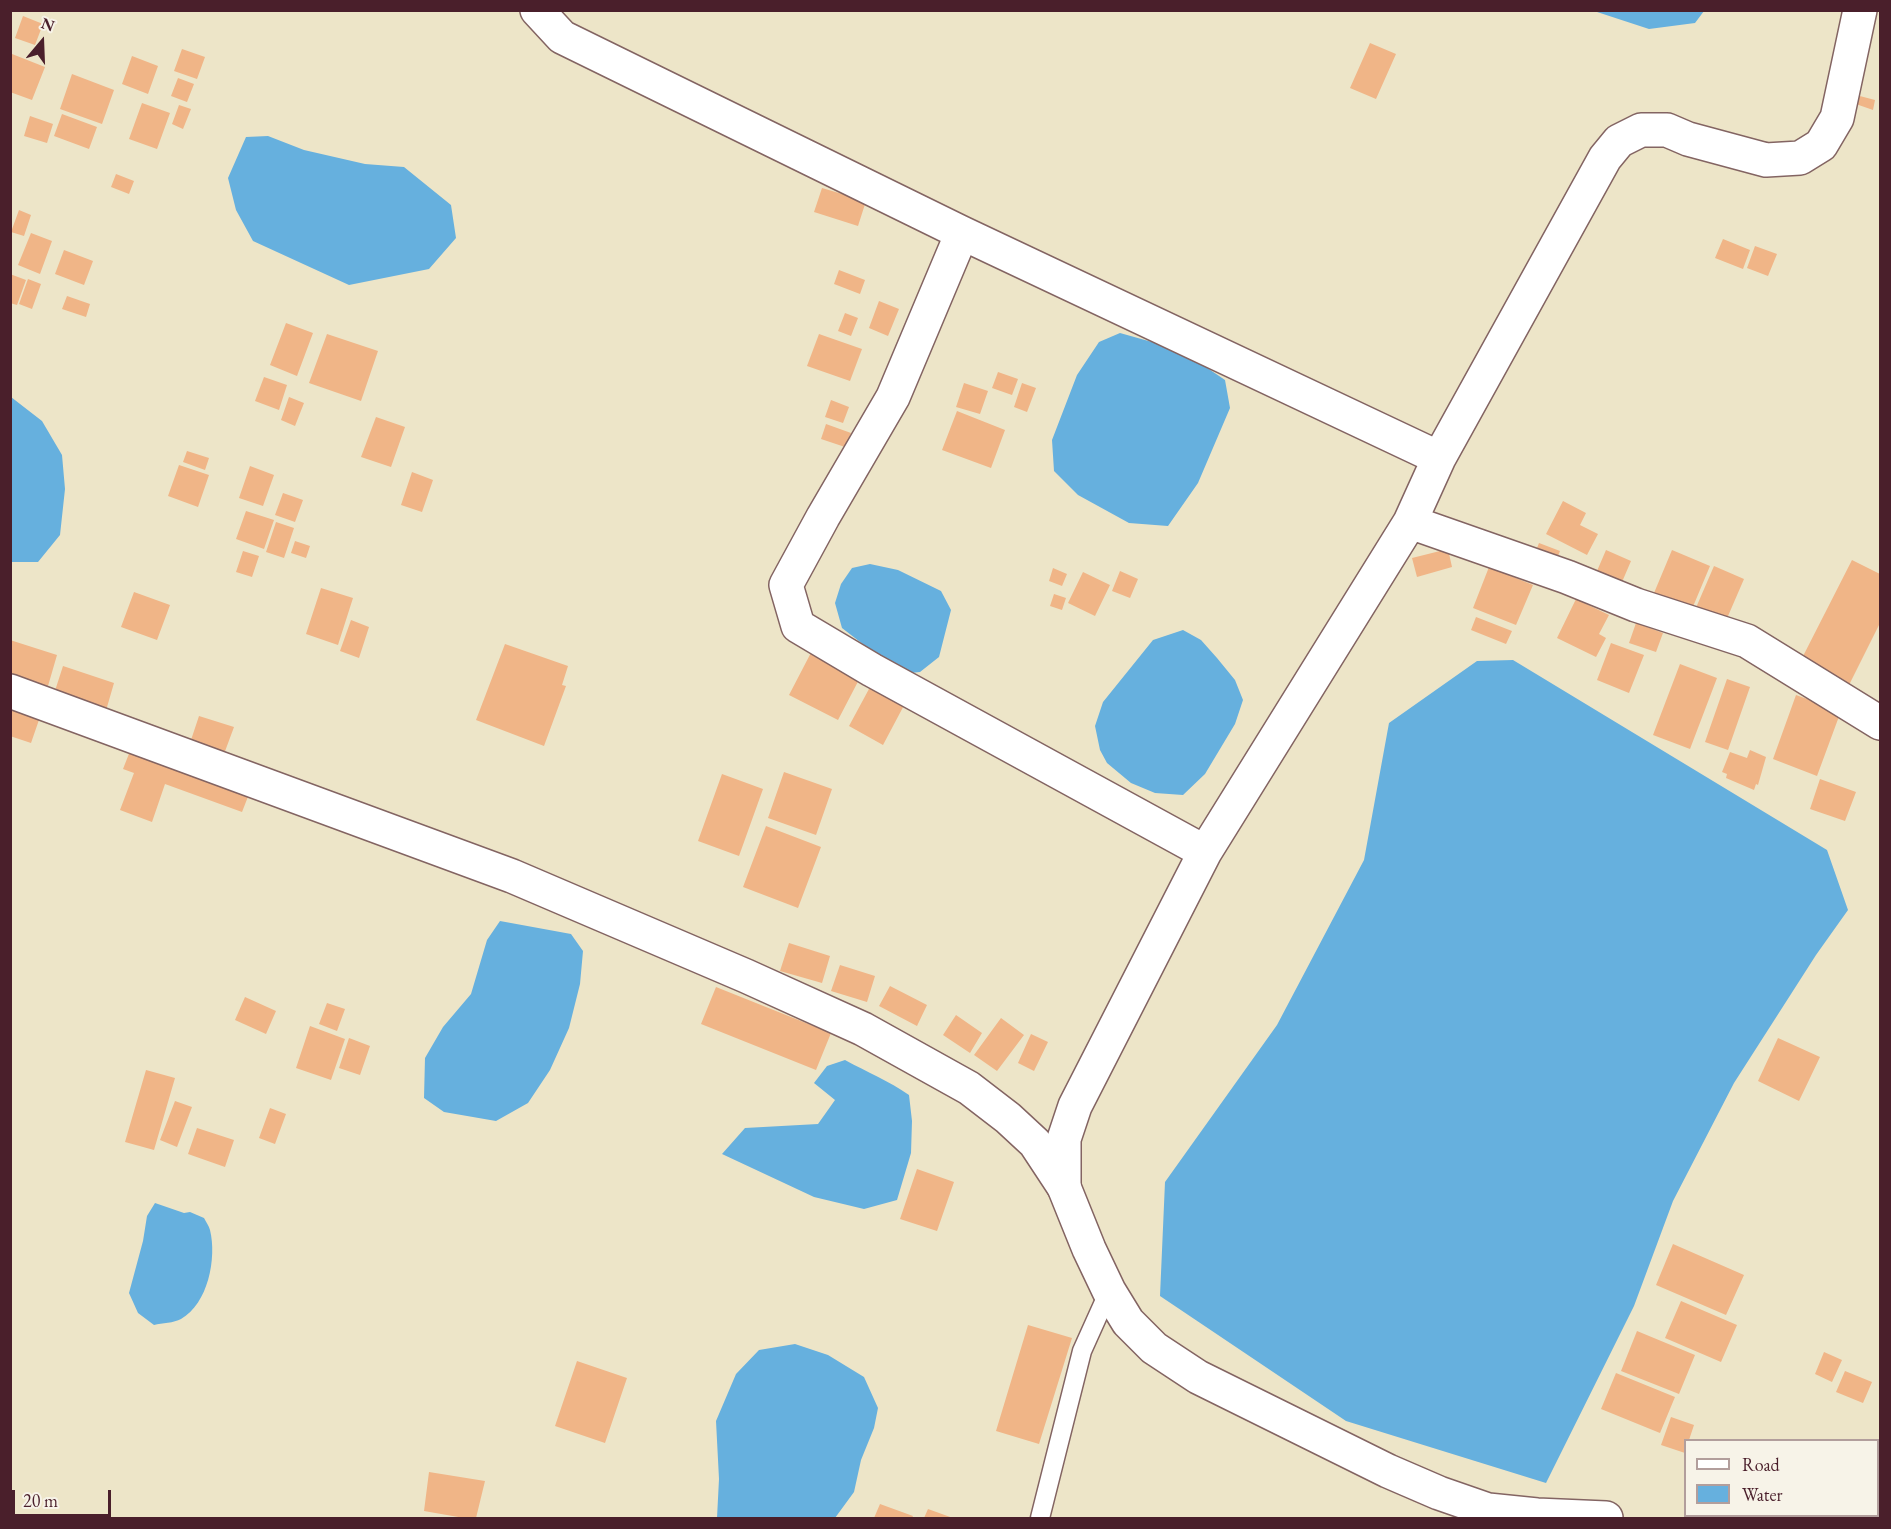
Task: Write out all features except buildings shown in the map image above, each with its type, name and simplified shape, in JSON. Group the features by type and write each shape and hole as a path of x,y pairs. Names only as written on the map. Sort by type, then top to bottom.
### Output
{"street":[{"path":"537,10 562,37 962,233 1439,458"},
{"path":"1064,1187 1064,1139 1075,1106 1205,852 1410,522 1439,458 1605,158 1619,141 1641,130 1666,130 1688,139 1766,160 1800,159 1821,146 1837,118 1860,10"},
{"path":"962,233 893,397 786,585 798,626 872,670 1205,852"},
{"path":"1410,522 1567,577 1636,605 1747,641 1881,723"},
{"path":"10,691 512,876 746,976 863,1029 969,1088 1008,1118 1035,1143 1064,1187 1089,1249 1109,1291 1128,1322 1154,1348 1198,1377 1388,1471 1486,1514 1606,1518"}],"lane":[{"path":"1040,1518 1082,1351 1109,1291"}],"water":[{"path":"1704,10 1695,23 1649,29 1594,11"},
{"path":"268,136 304,150 365,164 404,167 451,205 456,238 429,269 349,285 253,241 236,210 228,178 246,137"},
{"path":"1120,333 1152,342 1197,361 1225,380 1230,408 1198,483 1168,526 1129,523 1078,495 1054,471 1052,440 1077,375 1099,342"},
{"path":"11,397 42,421 62,455 65,489 60,535 38,562 11,562"},
{"path":"870,564 898,570 941,591 951,610 939,657 920,672 910,673 864,645 842,628 835,603 841,584 852,568"},
{"path":"1183,630 1201,640 1217,658 1235,680 1243,700 1235,724 1205,774 1183,795 1155,793 1131,783 1107,763 1100,750 1095,726 1103,702 1153,640"},
{"path":"1513,660 1827,850 1848,910 1816,955 1734,1083 1673,1201 1634,1306 1546,1483 1346,1421 1160,1296 1165,1182 1277,1025 1364,860 1389,723 1477,661"},
{"path":"500,921 571,934 583,951 580,984 569,1028 550,1070 528,1103 496,1121 444,1112 424,1098 425,1058 443,1027 471,994 487,940"},
{"path":"845,1060 909,1095 912,1121 911,1153 897,1200 864,1209 814,1197 722,1154 745,1128 818,1124 835,1100 814,1083 827,1066"},
{"path":"155,1203 204,1218 210,1230 212,1254 208,1279 198,1303 181,1319 154,1325 138,1313 129,1293 147,1216"},
{"path":"795,1344 828,1355 864,1377 878,1408 874,1428 861,1460 854,1492 835,1518 717,1518 719,1479 716,1421 736,1374 759,1350"}]}
